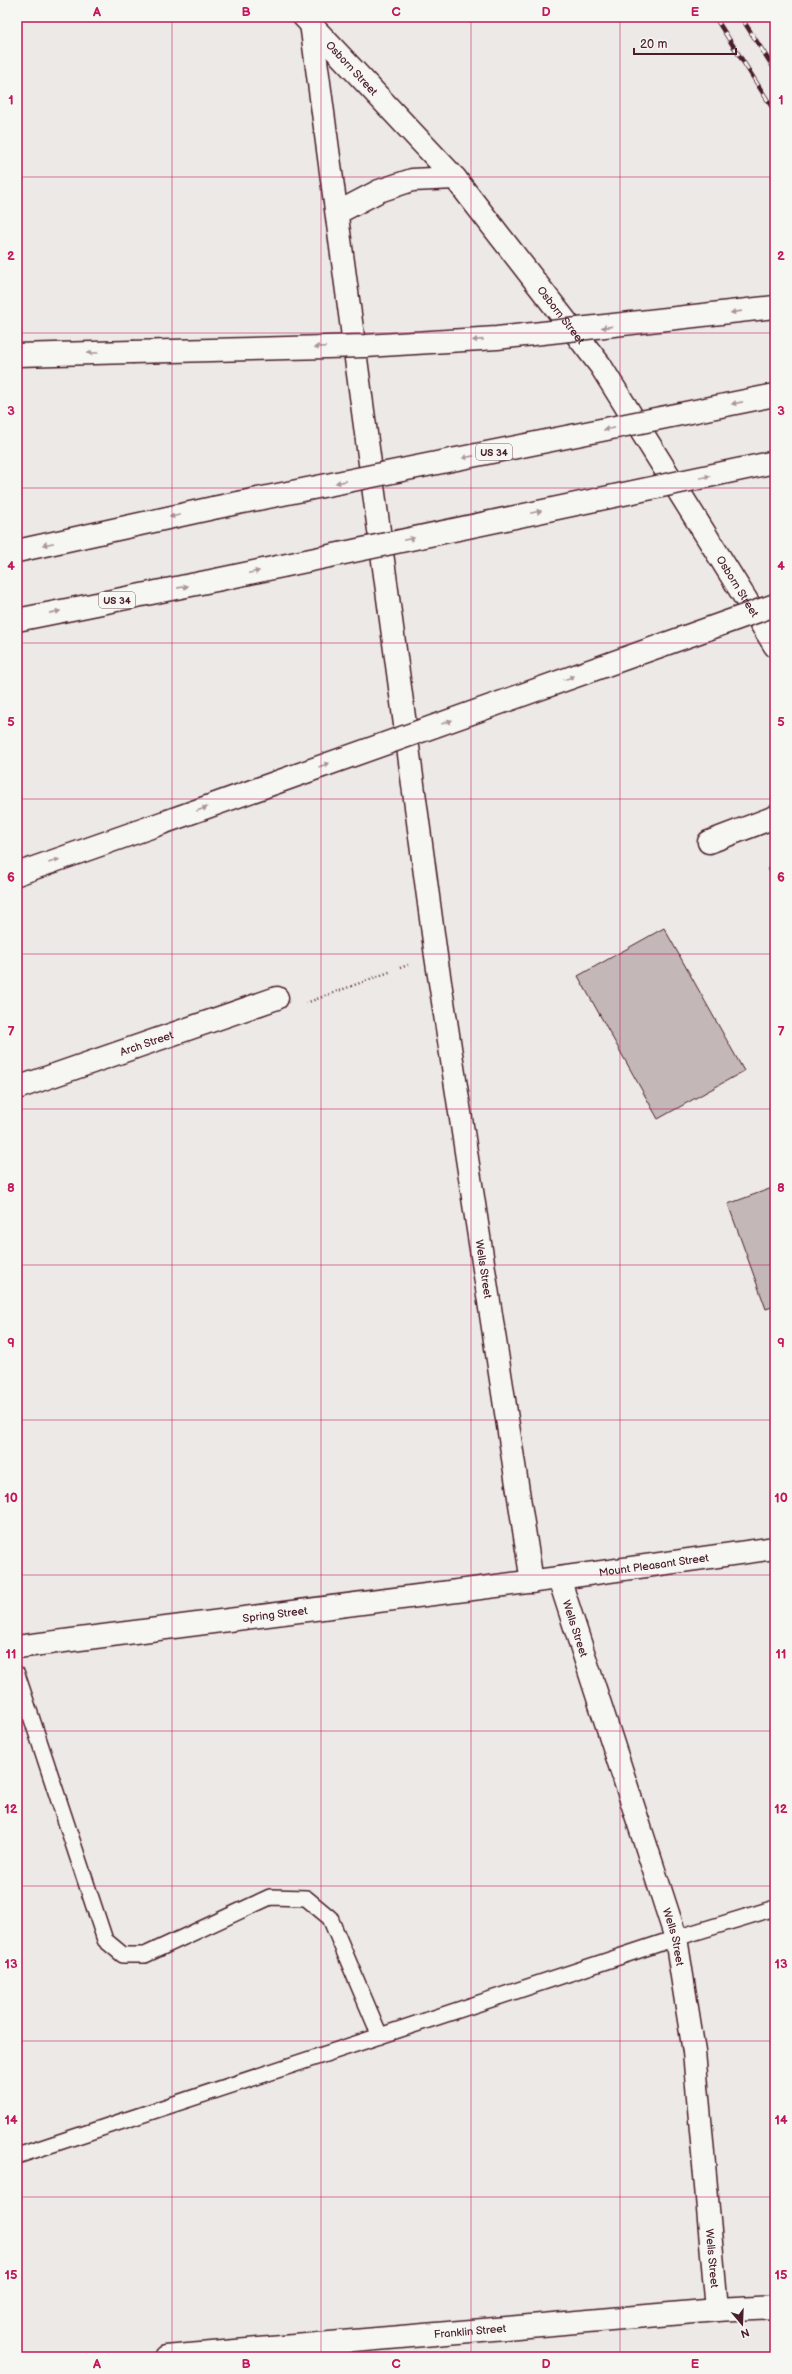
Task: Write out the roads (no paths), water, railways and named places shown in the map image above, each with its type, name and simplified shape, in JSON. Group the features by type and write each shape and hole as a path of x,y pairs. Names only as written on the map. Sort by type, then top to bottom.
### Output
{"main road":[{"name":"Osborn Street","path":"307,20 455,178 600,365 775,646"},
{"name":"Wells Street","path":"307,20 338,213 436,956 532,1582"},
{"path":"338,213 379,191 412,180 455,178"},
{"path":"17,355 342,347 483,339 775,307"},
{"name":"US 34","path":"17,551 213,508 775,395"},
{"name":"US 34","path":"17,620 216,580 775,462"},
{"path":"17,874 775,605"},
{"path":"709,842 775,818"},
{"name":"Arch Street","path":"17,1088 276,998"},
{"name":"Mount Pleasant Street","path":"532,1582 775,1548"},
{"name":"Wells Street","path":"559,1578 676,1938 694,2052 717,2310"},
{"name":"Spring Street","path":"17,1647 532,1582"},
{"name":"Franklin Street","path":"165,2357 717,2310 775,2307"}],"lane":[{"path":"17,1674 105,1940 122,1955 145,1955 270,1897 306,1898 330,1918 380,2036"},
{"path":"17,2156 676,1938 775,1908"}],"railway":[{"path":"715,17 775,112"},
{"path":"741,17 775,70"}]}
